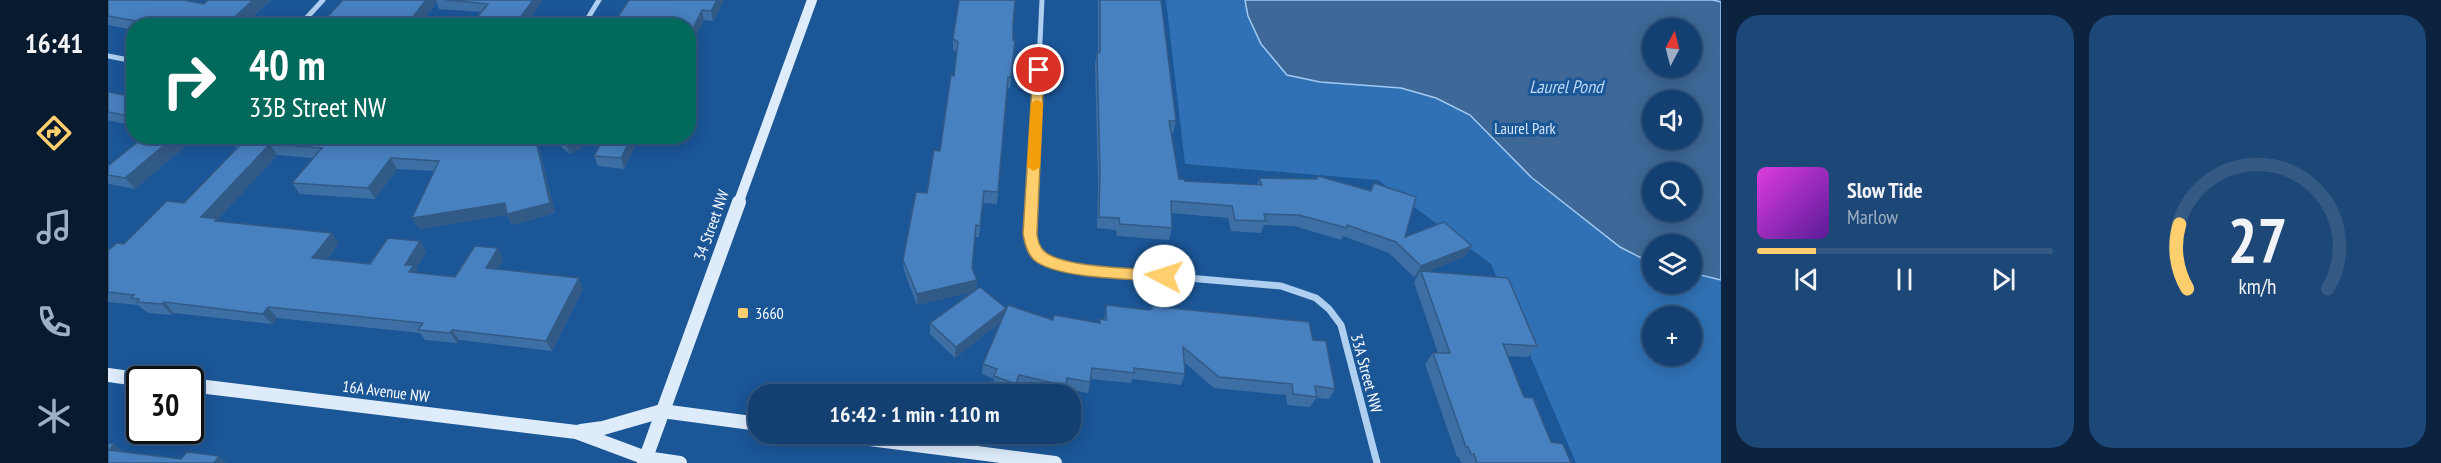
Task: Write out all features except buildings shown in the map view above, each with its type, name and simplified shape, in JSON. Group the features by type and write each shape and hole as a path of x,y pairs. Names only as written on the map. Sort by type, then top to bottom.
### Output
{"street":[{"path":"306,18 323,0"},
{"path":"588,18 599,0"},
{"name":"34 Street NW","path":"645,461 812,0"},
{"name":"33A Street NW","path":"1042,0 1030,234 1032,247 1040,256 1052,263 1071,268 1281,286 1318,297 1333,310 1341,325 1377,463"},
{"path":"108,56 126,59"},
{"path":"108,375 126,378"},
{"name":"16A Avenue NW","path":"204,387 576,432 603,428 662,411 748,423"},
{"name":"16A Avenue NW","path":"576,432 645,461 680,463"},
{"path":"908,444 1055,463"}],"green space":[{"name":"Laurel Park","path":"1166,0 1721,0 1721,463 1576,463 1491,264 1378,180 1185,164"}],"water":[{"name":"Laurel Pond","path":"1245,0 1713,0 1721,2 1721,280 1702,275 1702,234 1642,234 1642,258 1620,247 1531,177 1470,115 1436,98 1401,88 1320,82 1287,75 1261,44 1248,16"}],"slow traffic":[{"path":"1034,167 1037,103"}],"place":[{"name":"3660","path":"743,313"}],"route":[{"path":"1039,70 1030,234 1032,247 1040,256 1052,263 1071,268 1164,276"}]}
